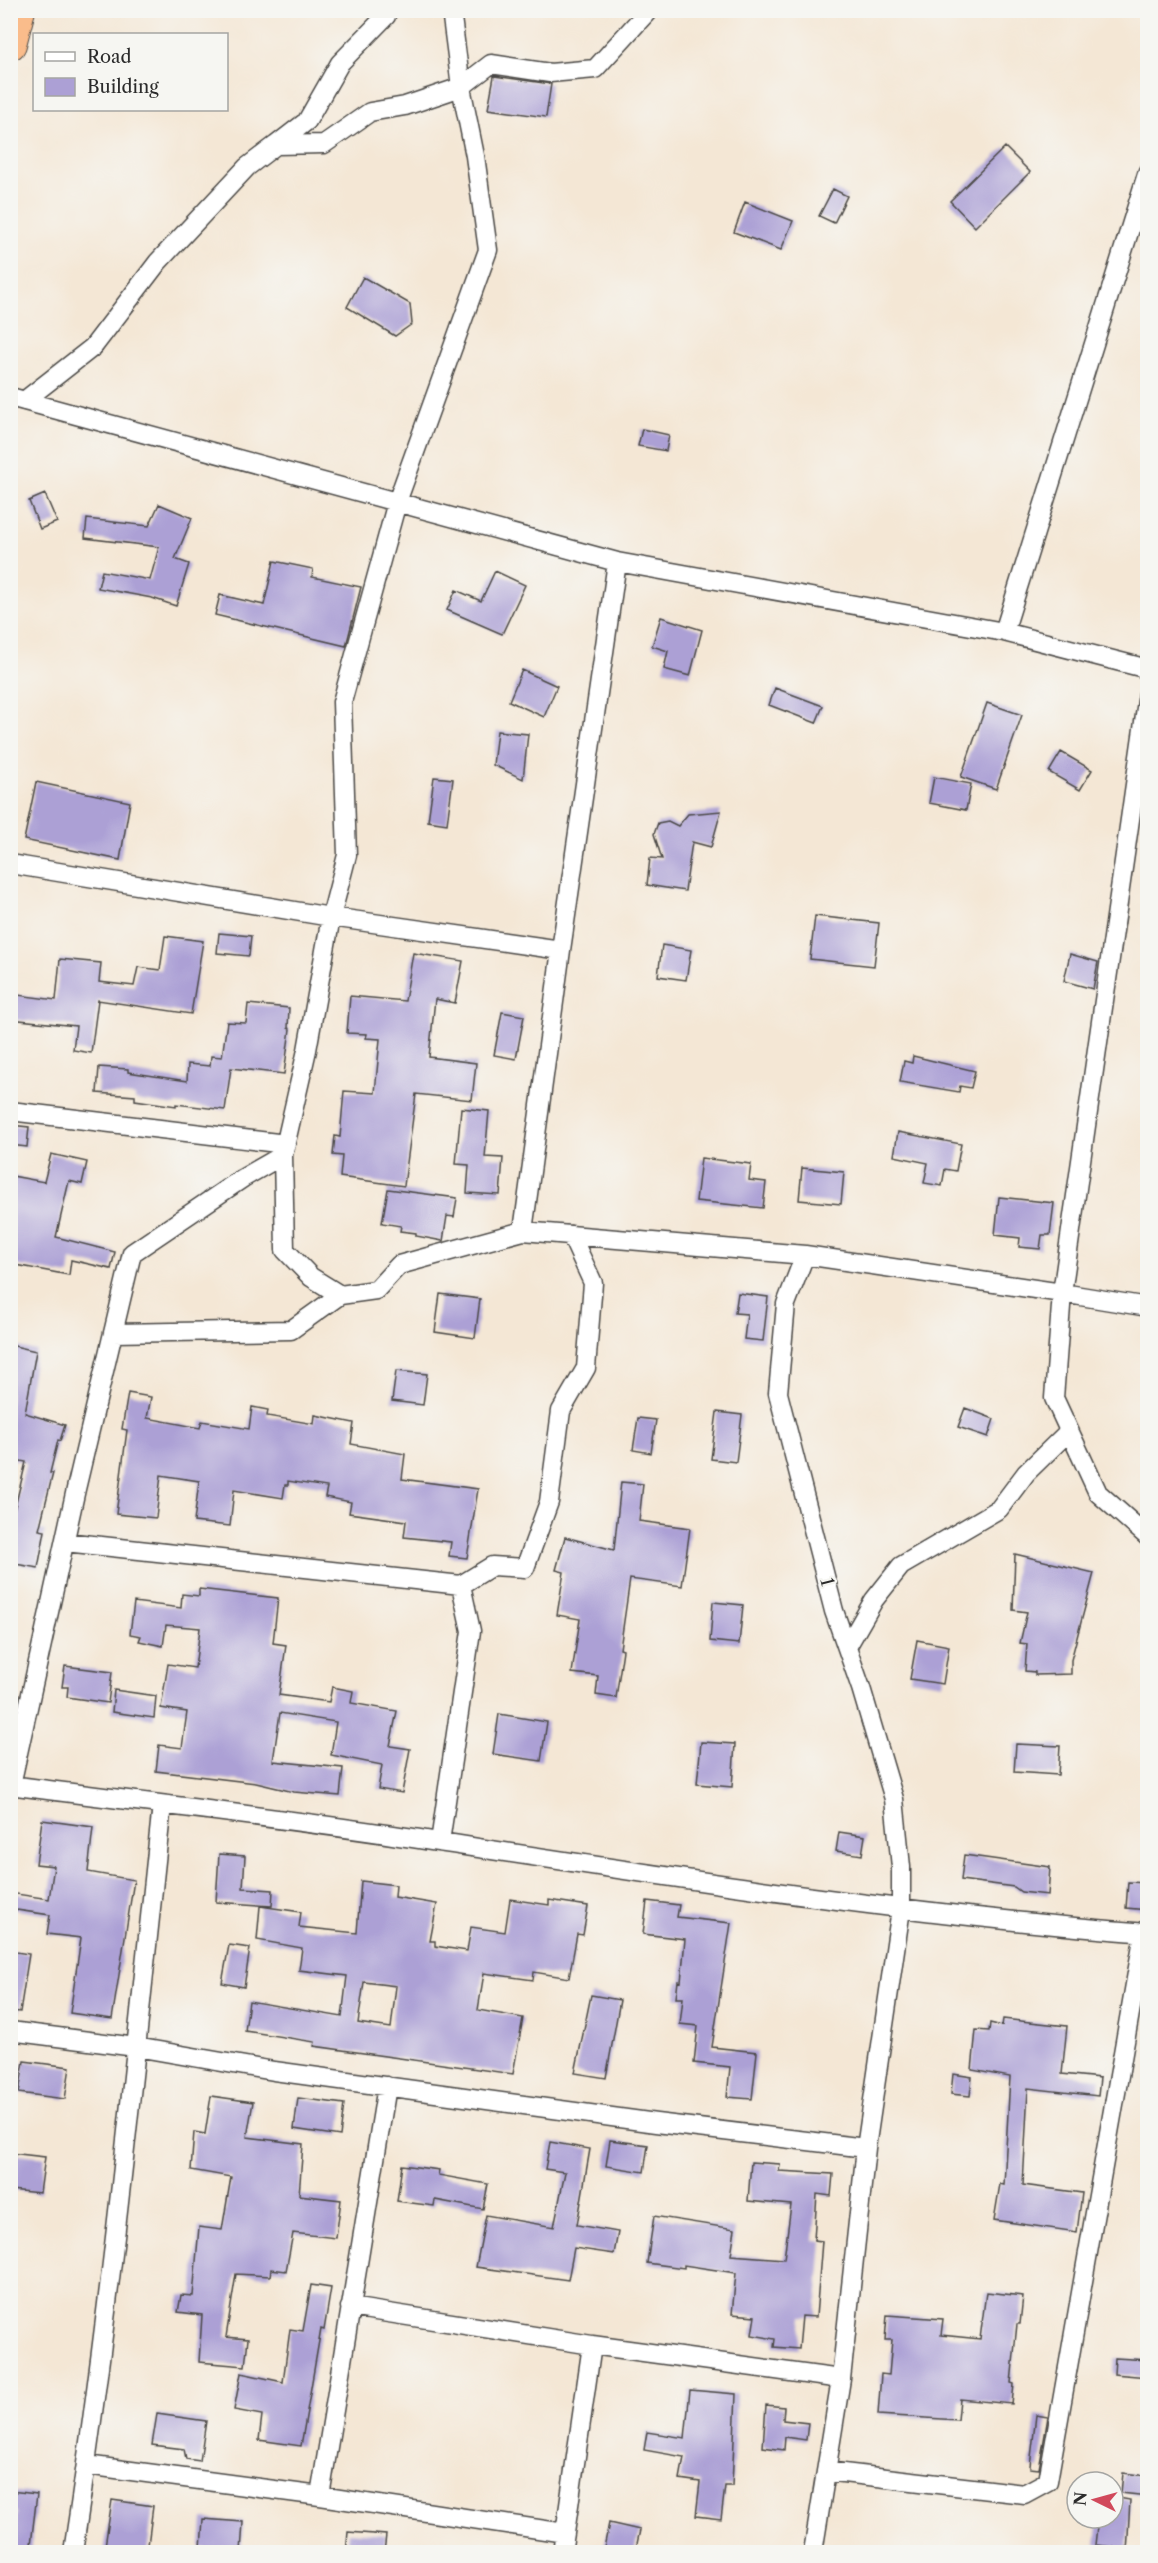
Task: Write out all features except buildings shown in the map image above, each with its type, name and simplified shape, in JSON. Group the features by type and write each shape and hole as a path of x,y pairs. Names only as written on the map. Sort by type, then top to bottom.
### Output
{"highway":[{"path":"10,44 19,10"}],"street":[{"path":"17,399 93,347 158,262 247,167 307,121 340,63 386,16 387,10"},
{"path":"340,1295 311,1277 285,1250 284,1149 307,1050 331,917 347,855 342,702 397,502 488,250 451,10"},
{"path":"276,145 324,144 370,112 405,106 462,87 491,64 550,73 595,69 650,10"},
{"path":"1004,632 1148,171"},
{"path":"17,399 617,562 1004,632 1148,669"},
{"path":"523,1231 617,562"},
{"path":"1148,694 1062,1293 1054,1398 1098,1493 1148,1537"},
{"path":"10,864 331,917 561,950"},
{"path":"10,1111 284,1149"},
{"path":"284,1149 132,1253 11,1785 440,1842 901,1909 1146,1931 1048,2481 1024,2494 826,2471"},
{"path":"113,1333 291,1330 340,1295 376,1290 399,1264 523,1231 805,1255 1148,1307"},
{"path":"65,1542 461,1585 492,1566 525,1568 549,1502 561,1411 586,1368 593,1283 571,1235"},
{"name":"1","path":"805,1255 786,1304 778,1393 834,1611 894,1799 901,1867 901,1909 866,2148 841,2379 813,2553"},
{"path":"847,1647 874,1600 901,1566 999,1509 1026,1473 1069,1431"},
{"path":"440,1842 471,1631 461,1585"},
{"path":"73,2553 86,2465 136,2047 162,1805"},
{"path":"10,2031 136,2047 274,2070 656,2123 866,2148"},
{"path":"320,2496 387,2086"},
{"path":"350,2307 591,2345 841,2379"},
{"path":"562,2553 591,2345"},
{"path":"86,2465 320,2496 565,2533"}]}
